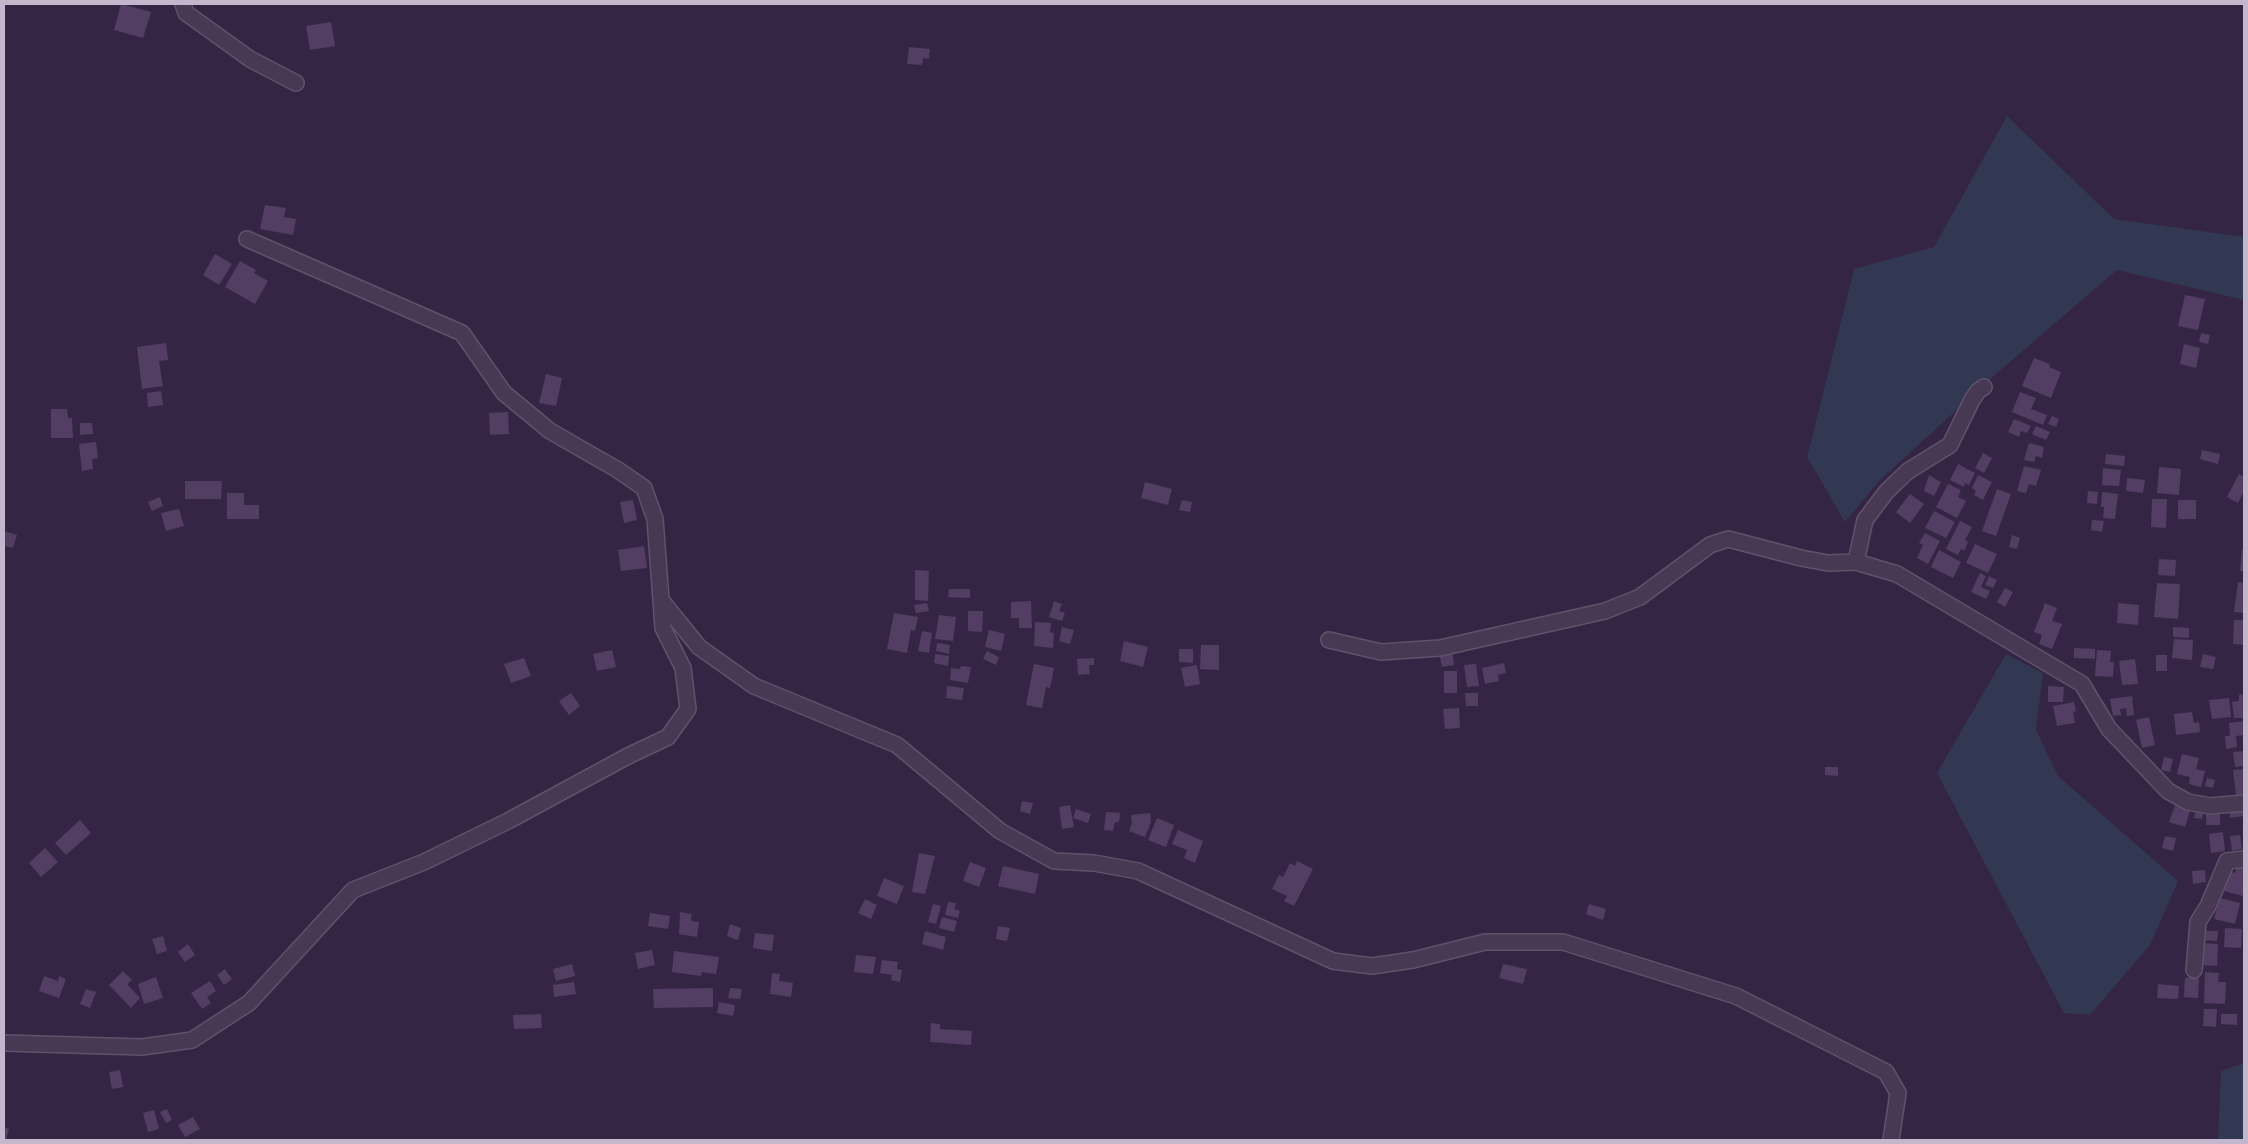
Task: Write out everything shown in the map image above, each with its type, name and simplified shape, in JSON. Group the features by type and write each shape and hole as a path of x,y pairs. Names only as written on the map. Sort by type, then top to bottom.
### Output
{"street":[{"path":"183,4 186,13 250,59 296,83"},
{"path":"4,1042 142,1047 192,1040 249,1003 353,890 424,862 668,737 688,709 683,668 663,628 655,519 644,488 618,470 550,431 504,393 462,333 247,239"},
{"path":"1856,562 1865,520 1888,491 1908,471 1950,445 1972,400 1978,391 1984,387"},
{"path":"1329,640 1381,652 1440,648 1605,611 1640,597 1710,545 1728,539 1828,563 1856,562 1896,574 2082,684 2109,730 2168,791 2188,802 2210,806 2244,803"},
{"path":"661,600 699,648 754,686 897,745 1000,832 1054,861 1094,863 1138,871 1332,960 1372,966 1412,960 1485,942 1563,942 1736,996 1886,1072 1898,1093 1890,1140"},
{"path":"2194,970 2198,922 2208,906 2227,861 2244,859"}],"shaded area":[{"path":"2007,116 2114,219 2244,237 2244,300 2117,270 1997,373 1879,481 1845,522 1807,457 1854,269 1934,247"},
{"path":"2006,654 2043,673 2036,730 2058,776 2178,881 2150,945 2090,1015 2064,1013 1937,773"},
{"path":"2244,1063 2244,1140 2218,1140 2221,1071"}],"building":[{"path":"121,4 151,12 143,38 114,30"},
{"path":"331,22 335,46 310,50 306,26"},
{"path":"909,47 930,49 929,59 923,58 922,65 907,64"},
{"path":"265,205 286,208 284,217 296,219 293,235 260,229"},
{"path":"215,254 232,264 219,285 203,275"},
{"path":"240,261 256,270 254,273 268,281 255,304 225,287"},
{"path":"2185,295 2205,299 2198,330 2178,326"},
{"path":"2201,333 2210,335 2208,344 2199,342"},
{"path":"166,343 168,360 159,361 163,386 142,389 137,347"},
{"path":"2184,344 2200,348 2196,368 2180,364"},
{"path":"2034,358 2050,364 2049,367 2061,372 2051,398 2022,386"},
{"path":"546,374 562,378 556,406 539,403"},
{"path":"161,391 163,405 148,407 147,393"},
{"path":"2020,392 2036,398 2031,409 2047,415 2043,425 2012,412"},
{"path":"51,409 67,409 68,418 72,418 73,438 51,438"},
{"path":"508,412 509,434 490,435 489,413"},
{"path":"2052,416 2059,419 2056,427 2048,424"},
{"path":"2014,419 2031,426 2027,433 2021,431 2019,437 2008,432"},
{"path":"80,423 92,423 93,434 80,435"},
{"path":"2036,426 2050,432 2046,440 2032,434"},
{"path":"96,442 98,458 92,459 93,469 82,471 79,444"},
{"path":"2029,443 2044,447 2042,458 2036,456 2034,462 2024,460"},
{"path":"2202,450 2220,454 2218,464 2200,459"},
{"path":"1983,453 1992,458 1984,473 1975,468"},
{"path":"2106,454 2125,456 2124,466 2105,464"},
{"path":"1958,464 1975,473 1969,485 1965,483 1964,487 1950,480"},
{"path":"2024,466 2041,470 2036,486 2029,484 2026,493 2017,491"},
{"path":"2159,467 2181,469 2179,495 2157,493"},
{"path":"2103,468 2121,470 2119,486 2102,485"},
{"path":"2239,474 2244,477 2244,491 2238,503 2227,497"},
{"path":"1929,475 1941,482 1934,496 1924,491"},
{"path":"1978,475 1992,482 1983,500 1974,495 1976,491 1972,488"},
{"path":"2127,478 2145,480 2143,493 2126,491"},
{"path":"185,481 222,481 221,499 185,499"},
{"path":"1145,482 1172,489 1168,505 1141,498"},
{"path":"1948,484 1961,490 1958,497 1966,501 1957,518 1936,507"},
{"path":"1997,489 2011,494 1996,536 1982,531"},
{"path":"2088,491 2098,492 2097,504 2087,503"},
{"path":"2102,492 2118,494 2115,519 2103,518 2104,507 2101,507"},
{"path":"227,493 244,493 244,505 259,505 259,519 227,519"},
{"path":"1910,494 1924,504 1910,523 1896,512"},
{"path":"160,497 163,506 152,511 148,502"},
{"path":"2152,499 2167,499 2166,528 2151,527"},
{"path":"633,500 637,520 624,523 620,502"},
{"path":"1182,500 1192,502 1190,512 1179,510"},
{"path":"2178,500 2196,500 2196,519 2178,519"},
{"path":"179,509 184,526 166,531 161,513"},
{"path":"1934,511 1955,522 1946,538 1925,528"},
{"path":"2092,520 2104,521 2102,532 2091,530"},
{"path":"1960,521 1972,527 1965,540 1968,542 1964,551 1961,549 1958,555 1946,549"},
{"path":"4,531 17,535 13,548 4,546"},
{"path":"1925,533 1940,541 1928,564 1917,558 1923,545 1919,543"},
{"path":"2012,535 2020,538 2017,549 2009,547"},
{"path":"1975,544 1997,554 1988,573 1966,563"},
{"path":"644,546 647,568 621,571 618,550"},
{"path":"2242,549 2244,549 2244,571 2240,571"},
{"path":"1939,550 1961,562 1953,578 1931,567"},
{"path":"2159,559 2176,560 2175,576 2158,575"},
{"path":"915,570 929,571 928,601 915,600"},
{"path":"1980,573 1986,576 1981,587 1990,591 1986,599 1971,592"},
{"path":"1989,576 1997,580 1993,588 1985,585"},
{"path":"2238,582 2244,583 2244,613 2234,612"},
{"path":"2157,583 2180,584 2178,619 2154,617"},
{"path":"2005,588 2013,592 2005,607 1997,602"},
{"path":"949,589 970,589 970,598 948,597"},
{"path":"1031,601 1032,628 1019,628 1019,618 1011,618 1011,602"},
{"path":"1054,601 1062,604 1059,611 1065,613 1062,621 1049,617"},
{"path":"927,603 929,611 916,613 914,605"},
{"path":"2045,603 2057,608 2052,621 2062,624 2052,649 2039,644 2042,635 2034,632"},
{"path":"2118,603 2139,605 2138,625 2117,623"},
{"path":"968,611 983,611 982,632 968,631"},
{"path":"894,613 918,617 915,631 911,630 907,653 887,649"},
{"path":"939,615 956,617 953,641 935,639"},
{"path":"2234,620 2244,620 2244,645 2233,644"},
{"path":"1035,622 1051,623 1050,632 1054,633 1053,648 1034,646"},
{"path":"1062,627 1074,630 1070,644 1059,641"},
{"path":"2173,627 2189,628 2189,638 2173,637"},
{"path":"989,630 1005,634 1001,651 985,647"},
{"path":"922,631 932,633 929,653 918,651"},
{"path":"2174,639 2193,640 2192,660 2172,658"},
{"path":"1124,641 1148,647 1143,667 1120,661"},
{"path":"937,643 950,645 949,654 936,651"},
{"path":"1201,645 1219,645 1219,670 1200,669"},
{"path":"2074,648 2095,649 2095,659 2074,658"},
{"path":"1179,649 1193,649 1193,663 1179,662"},
{"path":"612,650 616,667 597,671 593,654"},
{"path":"1452,650 1454,665 1442,667 1439,652"},
{"path":"2097,650 2111,651 2110,662 2114,662 2113,677 2095,676"},
{"path":"987,651 999,657 996,665 983,659"},
{"path":"935,654 949,656 948,666 934,663"},
{"path":"2203,654 2216,657 2213,669 2200,667"},
{"path":"2156,655 2167,655 2167,671 2156,671"},
{"path":"524,658 531,676 511,683 504,664"},
{"path":"1094,658 1094,665 1089,665 1090,674 1078,675 1077,659"},
{"path":"2135,659 2138,684 2122,685 2119,661"},
{"path":"1504,663 1506,673 1498,675 1499,681 1485,684 1482,668"},
{"path":"1034,664 1054,668 1050,688 1046,687 1042,708 1026,705"},
{"path":"1476,664 1479,686 1467,687 1464,665"},
{"path":"1197,665 1200,684 1185,687 1181,668"},
{"path":"961,666 971,667 968,683 950,680 951,668 960,669"},
{"path":"1444,671 1457,671 1457,693 1444,693"},
{"path":"947,686 964,688 962,700 946,698"},
{"path":"2048,686 2064,687 2063,702 2048,702"},
{"path":"571,693 580,706 569,715 559,701"},
{"path":"1465,693 1478,693 1478,706 1466,706"},
{"path":"2244,694 2244,718 2234,718 2232,702 2239,701 2239,695"},
{"path":"2132,696 2134,715 2127,716 2126,708 2120,709 2121,715 2113,716 2110,699"},
{"path":"2229,698 2231,717 2212,719 2209,700"},
{"path":"2074,702 2076,711 2073,712 2075,723 2057,726 2053,706"},
{"path":"1459,708 1460,728 1445,729 1443,709"},
{"path":"2192,712 2194,723 2199,722 2200,732 2176,735 2174,714"},
{"path":"2149,717 2155,745 2142,748 2136,720"},
{"path":"2244,721 2244,735 2236,736 2237,747 2226,749 2225,736 2230,736 2229,723"},
{"path":"2244,751 2244,766 2235,767 2233,752"},
{"path":"2182,754 2199,758 2196,769 2205,771 2201,787 2189,784 2190,777 2177,774"},
{"path":"2164,757 2173,759 2170,772 2161,770"},
{"path":"1825,767 1838,767 1838,776 1825,775"},
{"path":"2244,769 2244,794 2236,795 2233,770"},
{"path":"2207,778 2215,780 2213,788 2205,786"},
{"path":"1022,801 1033,803 1030,814 1020,811"},
{"path":"2176,803 2191,808 2185,827 2169,822"},
{"path":"1070,805 1074,827 1062,829 1059,807"},
{"path":"2244,807 2244,816 2230,818 2230,809"},
{"path":"2196,808 2204,809 2202,819 2194,818"},
{"path":"1076,809 1091,814 1088,823 1073,818"},
{"path":"1106,812 1120,813 1119,822 1115,822 1113,831 1104,830"},
{"path":"1150,813 1151,822 1145,837 1129,831 1132,823 1131,815"},
{"path":"2206,813 2220,813 2220,825 2206,825"},
{"path":"1157,818 1174,825 1166,847 1148,840"},
{"path":"80,820 91,833 66,855 55,843"},
{"path":"1178,830 1203,841 1195,863 1184,858 1187,850 1172,844"},
{"path":"2223,832 2225,851 2211,853 2209,834"},
{"path":"2240,835 2242,849 2232,851 2230,836"},
{"path":"2165,836 2176,838 2173,851 2162,848"},
{"path":"45,848 58,862 41,877 29,863"},
{"path":"919,853 935,856 925,894 912,892"},
{"path":"1297,861 1313,869 1294,906 1284,901 1287,896 1272,889 1279,875 1283,877 1290,863 1295,866"},
{"path":"970,862 986,868 979,887 963,881"},
{"path":"1003,866 1039,874 1035,894 998,886"},
{"path":"2237,866 2244,868 2243,896 2224,891 2229,871 2235,873"},
{"path":"2205,870 2206,882 2193,884 2192,871"},
{"path":"884,878 904,886 897,904 877,896"},
{"path":"2216,897 2240,903 2235,924 2214,919 2217,908 2213,907"},
{"path":"865,899 877,905 871,919 858,913"},
{"path":"948,902 956,903 954,909 960,911 958,918 945,915"},
{"path":"933,904 941,906 936,924 928,922"},
{"path":"1589,904 1606,909 1603,920 1586,914"},
{"path":"680,912 692,914 691,921 699,922 697,937 679,934"},
{"path":"650,913 670,916 668,929 648,926"},
{"path":"942,917 957,921 954,932 939,928"},
{"path":"730,924 741,928 738,940 727,936"},
{"path":"998,926 1010,928 1007,941 996,939"},
{"path":"2225,928 2242,929 2241,948 2224,947"},
{"path":"925,931 946,937 943,950 922,944"},
{"path":"2205,931 2218,931 2217,941 2204,940"},
{"path":"755,933 774,935 772,951 753,948"},
{"path":"163,936 167,951 157,954 152,939"},
{"path":"2201,943 2218,944 2217,966 2200,965"},
{"path":"188,944 195,955 185,962 178,952"},
{"path":"652,950 655,965 638,969 635,953"},
{"path":"674,951 719,957 716,974 702,972 701,976 672,972"},
{"path":"856,955 876,957 873,974 854,972"},
{"path":"882,960 898,962 897,969 902,970 900,982 891,980 892,975 880,973"},
{"path":"572,964 575,976 556,981 553,969"},
{"path":"1503,964 1527,969 1523,984 1499,978"},
{"path":"225,969 232,979 224,985 217,975"},
{"path":"123,971 132,980 127,984 140,998 131,1008 109,985"},
{"path":"2205,972 2219,973 2218,982 2226,982 2225,1004 2204,1003"},
{"path":"772,973 780,974 779,981 793,983 791,997 770,994"},
{"path":"44,976 58,981 59,976 66,979 59,998 39,991"},
{"path":"156,977 163,998 144,1004 138,984"},
{"path":"2185,978 2199,978 2198,998 2184,997"},
{"path":"210,981 216,991 207,997 211,1003 202,1009 191,993"},
{"path":"574,982 576,994 554,997 553,985"},
{"path":"2158,984 2179,986 2178,999 2157,998"},
{"path":"713,988 713,1007 654,1008 653,989"},
{"path":"730,988 742,989 740,999 728,998"},
{"path":"86,989 96,992 90,1008 80,1004"},
{"path":"719,1002 735,1005 733,1016 717,1013"},
{"path":"2204,1009 2217,1009 2216,1027 2203,1026"},
{"path":"541,1014 542,1028 514,1029 513,1015"},
{"path":"2221,1014 2237,1014 2237,1025 2221,1024"},
{"path":"931,1023 940,1024 940,1029 972,1031 971,1045 930,1042"},
{"path":"120,1070 123,1087 112,1089 109,1072"},
{"path":"167,1109 172,1120 166,1123 160,1112"},
{"path":"154,1110 159,1129 148,1132 143,1113"},
{"path":"193,1117 200,1129 185,1137 178,1125"},
{"path":"4,1127 9,1129 6,1140 4,1140"}]}
